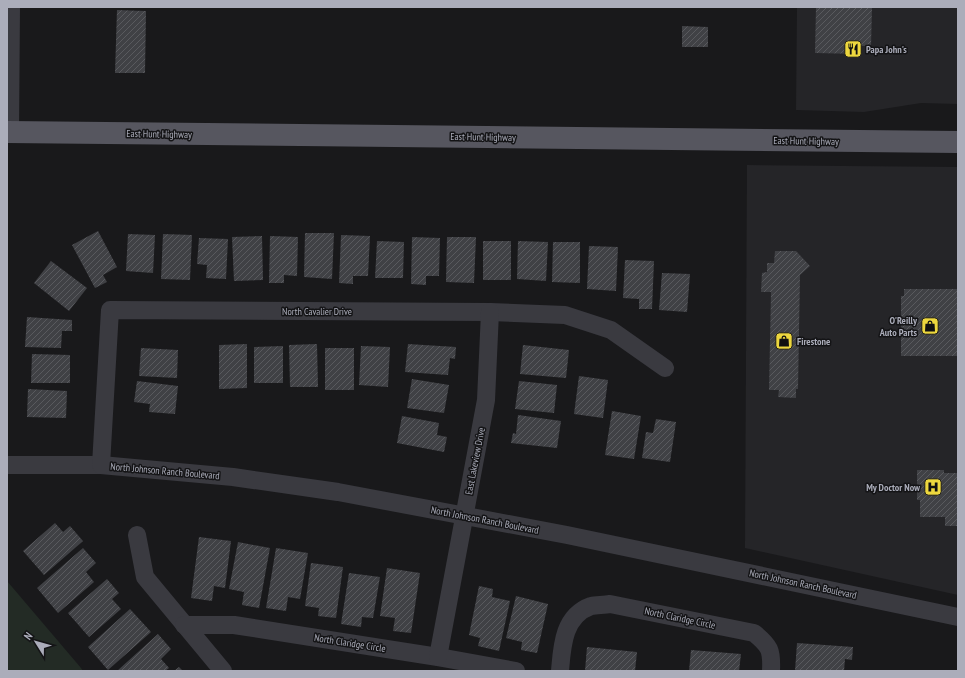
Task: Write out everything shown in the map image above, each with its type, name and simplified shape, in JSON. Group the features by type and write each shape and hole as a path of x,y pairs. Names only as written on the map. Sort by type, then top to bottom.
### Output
{"main road":[{"name":"East Hunt Highway","path":"8,132 958,142"}],"street":[{"path":"8,132 11,7"},
{"name":"North Cavalier Drive","path":"101,465 110,310 490,312 565,315 611,330 665,368"},
{"name":"East Lakeview Drive","path":"438,657 486,400 490,312"},
{"name":"North Johnson Ranch Boulevard","path":"7,466 101,465 240,478 338,492 567,535 958,617"},
{"path":"138,535 145,577 223,671"},
{"name":"North Claridge Circle","path":"560,671 564,635 572,621 590,607 610,604 754,633 766,644 772,655 771,671"},
{"name":"North Claridge Circle","path":"184,625 234,625 438,657 516,671"}],"shaded area":[{"path":"797,7 958,7 958,104 921,103 864,112 796,110"},
{"path":"747,165 958,167 958,595 745,548"},
{"path":"7,581 81,668 83,671 7,671"}],"building":[{"path":"816,7 872,7 871,46 858,46 858,54 815,53"},
{"path":"117,10 146,11 145,73 115,73"},
{"path":"682,26 708,27 708,47 682,47"},
{"path":"98,231 117,267 103,275 107,282 95,288 72,245"},
{"path":"305,233 334,233 332,279 304,277"},
{"path":"128,234 155,235 153,273 126,271"},
{"path":"163,234 192,235 190,280 161,279"},
{"path":"341,235 370,236 368,276 353,276 353,284 339,283"},
{"path":"262,236 263,280 234,281 232,237"},
{"path":"270,236 298,237 297,276 284,275 284,283 269,283"},
{"path":"412,237 440,238 439,276 426,276 426,285 411,284"},
{"path":"447,237 476,237 474,283 446,282"},
{"path":"199,238 228,239 226,279 206,278 207,265 197,264"},
{"path":"377,241 404,242 403,278 375,278"},
{"path":"483,241 511,241 511,280 483,280"},
{"path":"518,241 548,242 546,281 517,279"},
{"path":"553,242 580,242 580,283 552,282"},
{"path":"589,246 618,247 616,291 587,289"},
{"name":"Firestone","path":"775,251 796,251 810,266 800,275 798,389 796,389 796,398 778,397 779,390 769,390 771,292 761,292 762,273 767,272 767,263 774,263"},
{"path":"625,260 654,261 652,309 639,309 639,299 623,298"},
{"path":"51,261 87,288 69,311 34,283"},
{"path":"662,273 690,274 687,312 659,310"},
{"name":"O'Reilly Auto Parts","path":"904,289 958,289 958,356 901,356 901,296 904,296"},
{"path":"27,317 72,320 72,331 62,331 61,348 25,347"},
{"path":"247,344 247,388 219,389 219,345"},
{"path":"317,344 318,387 290,387 289,345"},
{"path":"408,344 456,347 455,359 450,358 448,375 405,372"},
{"path":"523,345 569,350 566,378 520,374"},
{"path":"283,346 283,383 254,383 254,347"},
{"path":"361,346 390,347 388,387 359,385"},
{"path":"141,348 178,350 177,378 139,376"},
{"path":"325,348 354,348 354,390 325,390"},
{"path":"32,354 70,355 70,383 31,383"},
{"path":"579,376 608,380 603,418 574,414"},
{"path":"412,379 449,385 444,413 407,408"},
{"path":"137,381 178,386 175,414 149,412 150,404 134,402"},
{"path":"519,381 557,385 554,413 515,409"},
{"path":"28,389 67,391 66,418 27,417"},
{"path":"612,411 641,416 634,459 605,455"},
{"path":"518,415 561,421 557,448 511,443 513,433 516,434"},
{"path":"402,416 439,423 437,435 447,437 444,452 397,443"},
{"path":"656,419 676,422 670,462 642,458 646,432 653,433"},
{"path":"917,470 944,470 944,473 958,473 958,526 945,526 945,517 920,517 920,500 917,500"},
{"path":"55,523 63,532 70,526 83,541 44,575 23,551"},
{"path":"199,537 231,541 225,588 214,586 212,601 191,598"},
{"path":"238,542 270,548 259,608 242,605 244,592 229,589"},
{"path":"83,548 96,563 86,572 94,582 58,613 37,588"},
{"path":"276,548 308,553 300,599 288,597 286,611 266,608"},
{"path":"311,563 343,567 336,618 318,616 319,608 305,606"},
{"path":"387,568 420,573 411,633 393,631 395,618 380,616"},
{"path":"349,573 380,577 373,618 362,617 361,627 341,624"},
{"path":"107,579 119,593 112,599 121,609 89,637 68,613"},
{"path":"479,586 493,589 492,597 510,601 499,651 478,646 480,638 469,635"},
{"path":"516,596 548,604 537,653 521,650 522,642 506,638"},
{"path":"130,609 151,632 108,670 88,647"},
{"path":"158,634 171,649 161,659 169,668 165,671 117,671"},
{"path":"797,643 853,647 852,660 845,659 844,671 795,671"},
{"path":"587,647 637,652 635,671 585,671"},
{"path":"691,650 741,654 739,671 689,671"},
{"path":"179,667 183,671 174,671"}],"place":[{"name":"Papa John's","path":"853,49"},
{"name":"O'Reilly Auto Parts","path":"930,326"},
{"name":"Firestone","path":"784,341"},
{"name":"My Doctor Now","path":"933,487"}]}
